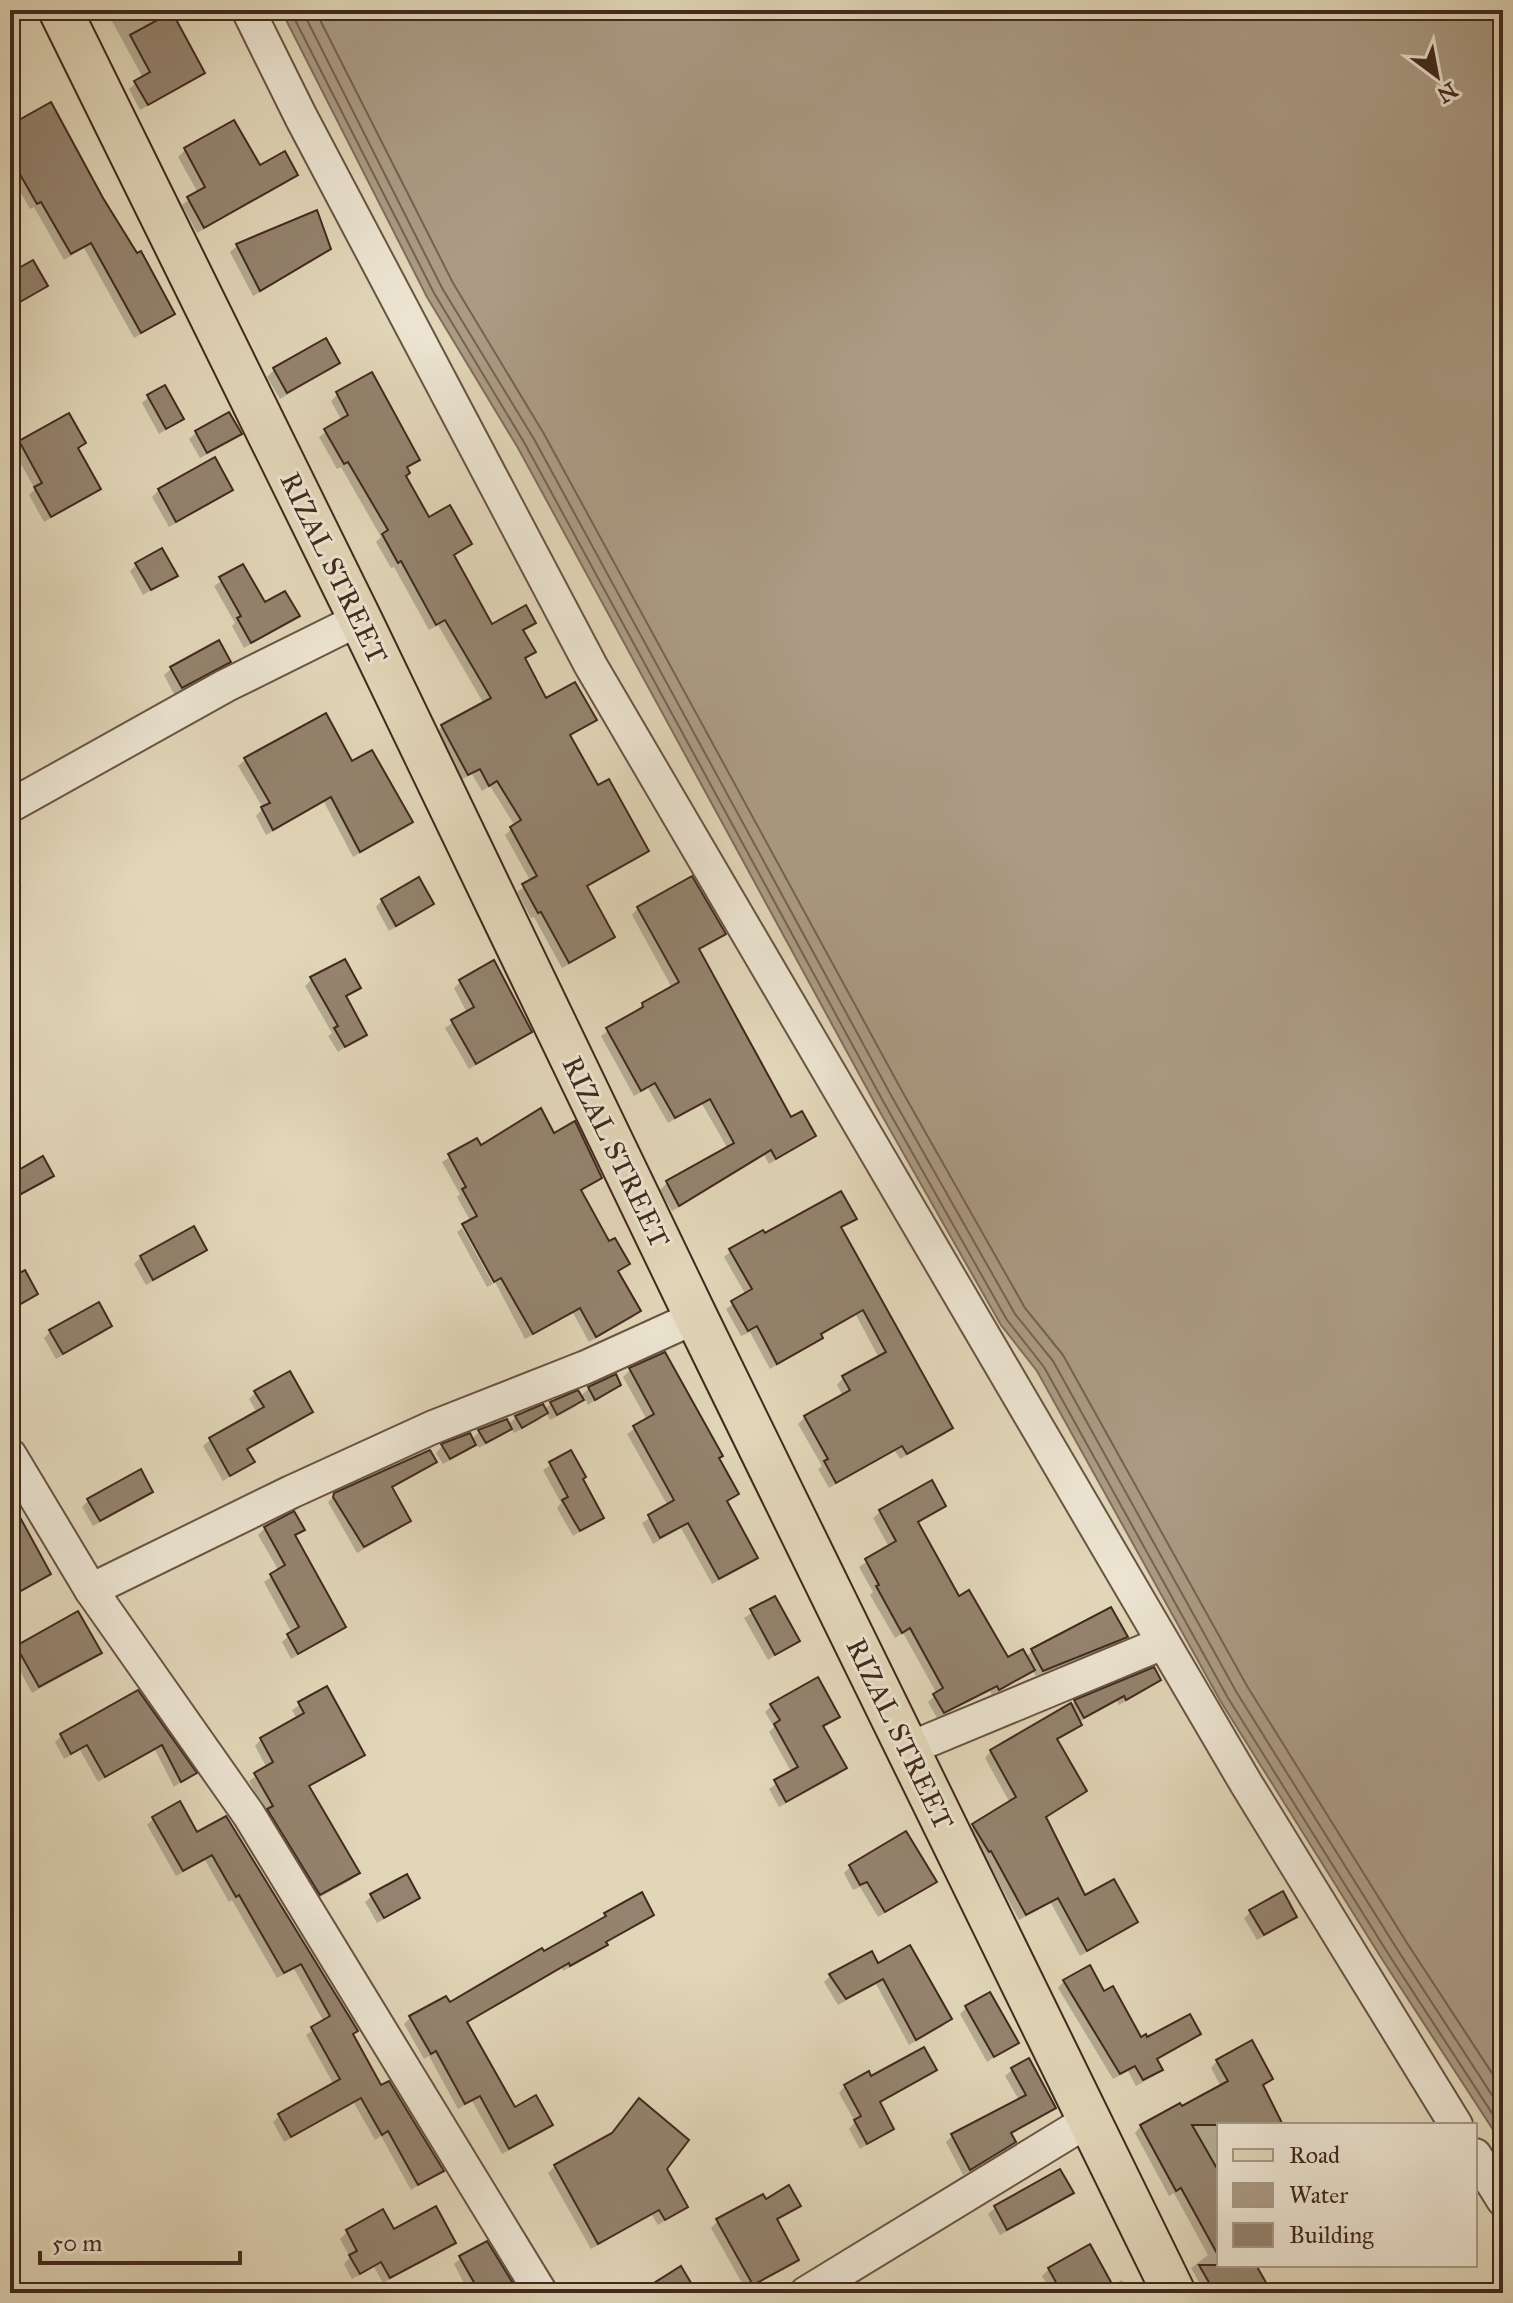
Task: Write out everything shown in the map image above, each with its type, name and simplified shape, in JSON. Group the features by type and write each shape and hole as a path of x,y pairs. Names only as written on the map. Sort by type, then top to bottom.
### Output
{"main road":[{"name":"RIZAL STREET","path":"60,10 360,619 696,1317 1174,2293"}],"street":[{"path":"248,10 301,117 591,666 1247,1785 1455,2123"},
{"path":"10,806 225,686 360,619"},
{"path":"91,1590 291,1492 431,1428 586,1367 696,1317"},
{"path":"10,1455 91,1590 249,1815 541,2293"},
{"path":"908,1749 1163,1643"},
{"path":"806,2293 1089,2120"},
{"path":"1477,2158 1503,2200"}],"water":[{"path":"281,10 1503,10 1503,2145 1221,1702 1037,1371 1001,1325 876,1105 518,448 427,297"}],"building":[{"path":"172,12 205,73 148,105 134,81 150,72 130,35"},
{"path":"51,102 103,198 137,253 141,251 175,314 141,333 91,243 71,254 10,157 10,125"},
{"path":"234,120 260,165 285,151 298,175 204,228 187,197 205,187 184,148"},
{"path":"317,210 331,249 260,291 236,244"},
{"path":"33,260 48,286 20,302 10,284 10,273"},
{"path":"326,338 340,363 287,393 273,368"},
{"path":"372,372 420,460 407,467 410,473 406,476 429,517 450,505 472,544 454,555 492,624 526,605 536,623 523,630 536,652 525,658 546,698 575,682 597,720 570,735 598,785 609,779 649,851 587,886 615,937 569,963 522,884 537,876 510,827 521,820 497,781 489,786 480,769 468,775 441,725 491,698 445,620 436,625 401,561 398,563 382,534 388,530 348,462 344,464 324,429 348,415 336,392"},
{"path":"165,385 184,419 166,429 147,395"},
{"path":"229,412 242,434 207,453 195,431"},
{"path":"69,413 86,443 78,448 101,489 51,517 34,487 42,483 19,441"},
{"path":"215,457 233,490 176,522 158,489"},
{"path":"162,548 178,576 151,590 135,563"},
{"path":"243,564 265,602 285,591 300,616 251,643 237,618 241,616 219,577"},
{"path":"219,640 231,662 182,688 170,667"},
{"path":"326,713 352,761 372,750 413,822 360,852 331,797 273,830 261,807 270,803 244,758"},
{"path":"692,876 726,934 699,949 791,1117 802,1111 816,1136 776,1159 771,1150 679,1206 666,1181 734,1143 710,1099 675,1118 655,1083 641,1091 606,1028 679,982 637,907"},
{"path":"419,877 434,904 396,926 381,899"},
{"path":"345,959 361,988 346,996 367,1035 345,1047 334,1028 338,1026 310,977"},
{"path":"494,960 532,1032 476,1064 451,1020 474,1007 459,980"},
{"path":"541,1108 554,1133 575,1121 602,1178 581,1190 609,1241 615,1238 630,1264 618,1271 641,1311 596,1337 580,1308 533,1334 501,1278 494,1282 462,1224 477,1216 448,1154 477,1138 481,1145"},
{"path":"43,1156 54,1176 10,1200 10,1175"},
{"path":"841,1191 857,1219 841,1227 953,1428 907,1454 902,1446 836,1483 824,1461 828,1459 804,1416 850,1390 842,1376 886,1352 863,1310 821,1334 823,1338 777,1364 757,1326 748,1331 731,1301 752,1289 729,1249"},
{"path":"194,1226 207,1250 153,1280 140,1256"},
{"path":"25,1270 38,1294 10,1310 10,1278"},
{"path":"99,1302 112,1326 63,1354 49,1330"},
{"path":"665,1352 723,1456 719,1458 739,1494 727,1501 758,1558 719,1579 688,1523 660,1538 648,1515 674,1500 633,1426 654,1414 629,1368"},
{"path":"290,1371 313,1412 247,1449 255,1462 230,1476 209,1438 264,1407 254,1391"},
{"path":"616,1374 621,1385 595,1400 588,1387"},
{"path":"578,1390 584,1400 557,1415 550,1402"},
{"path":"543,1404 548,1413 522,1428 515,1416"},
{"path":"507,1419 512,1429 486,1443 478,1430"},
{"path":"470,1433 476,1445 450,1459 441,1444"},
{"path":"430,1450 437,1462 392,1487 411,1521 364,1547 333,1497 334,1493"},
{"path":"571,1450 604,1518 580,1531 562,1500 568,1497 549,1462"},
{"path":"141,1469 153,1492 100,1521 87,1499"},
{"path":"932,1480 946,1506 918,1522 959,1596 969,1590 1008,1657 1023,1649 1035,1670 999,1690 997,1686 944,1713 933,1694 943,1688 910,1628 902,1633 865,1559 896,1541 879,1510"},
{"path":"10,1499 51,1574 17,1593 10,1579"},
{"path":"294,1511 305,1530 295,1535 346,1627 298,1654 287,1634 299,1627 270,1574 285,1565 264,1527"},
{"path":"775,1596 800,1641 775,1655 750,1609"},
{"path":"1111,1607 1128,1637 1043,1671 1031,1649"},
{"path":"78,1611 102,1653 39,1687 16,1646"},
{"path":"1154,1667 1161,1680 1126,1700 1124,1696 1084,1718 1074,1700"},
{"path":"818,1677 840,1717 823,1726 847,1768 786,1802 774,1780 798,1767 774,1724 780,1720 770,1704"},
{"path":"327,1686 365,1755 309,1786 360,1873 320,1895 267,1809 273,1806 254,1773 273,1762 260,1738 304,1713 298,1702"},
{"path":"138,1690 197,1773 181,1782 162,1745 105,1777 87,1745 71,1754 60,1734"},
{"path":"1071,1703 1082,1725 1057,1739 1087,1791 1046,1817 1085,1895 1114,1879 1138,1922 1087,1951 1058,1898 1026,1915 991,1851 972,1824 1016,1797 990,1750"},
{"path":"180,1801 197,1832 226,1816 358,2031 353,2034 381,2085 389,2081 444,2171 418,2185 388,2131 382,2135 361,2098 291,2137 278,2114 340,2079 311,2027 330,2016 301,1964 284,1973 212,1855 183,1871 152,1817"},
{"path":"906,1831 937,1882 885,1912 867,1882 860,1885 849,1865"},
{"path":"407,1874 420,1898 384,1918 370,1894"},
{"path":"1283,1891 1297,1917 1264,1935 1249,1910"},
{"path":"642,1892 654,1915 606,1942 608,1945 570,1966 569,1963 467,2022 515,2107 536,2095 553,2125 509,2149 480,2096 465,2104 436,2051 431,2054 409,2016 446,1996 450,2002 542,1948 544,1951 606,1916 604,1913"},
{"path":"910,1945 952,2019 916,2040 883,1979 846,1999 829,1974 872,1951 878,1963"},
{"path":"1090,1965 1104,1991 1113,1986 1141,2037 1146,2034 1147,2037 1190,2014 1201,2034 1157,2059 1163,2070 1143,2080 1135,2066 1120,2074 1063,1980"},
{"path":"990,1992 1019,2043 994,2057 965,2006"},
{"path":"1252,2040 1273,2079 1263,2085 1282,2123 1192,2125 1217,2169 1217,2253 1181,2188 1176,2191 1140,2125 1228,2081 1216,2060"},
{"path":"924,2047 937,2070 880,2102 894,2129 867,2144 854,2120 861,2116 844,2085 869,2071 871,2076"},
{"path":"1029,2058 1056,2108 1011,2133 1016,2142 970,2170 951,2134 1026,2095 1011,2068"},
{"path":"639,2098 689,2140 667,2169 688,2207 665,2220 659,2210 598,2244 554,2165 612,2133"},
{"path":"1060,2169 1074,2193 1007,2230 994,2206"},
{"path":"789,2185 801,2206 777,2219 799,2260 753,2285 716,2219 763,2194 766,2199"},
{"path":"436,2206 456,2243 390,2278 381,2262 360,2274 349,2255 357,2251 346,2230 383,2209 394,2229"},
{"path":"487,2241 519,2293 480,2293 459,2256"},
{"path":"1090,2244 1117,2293 1062,2293 1048,2268"},
{"path":"1199,2265 1257,2267 1272,2293 1215,2293"},
{"path":"681,2266 697,2293 638,2293"}]}
